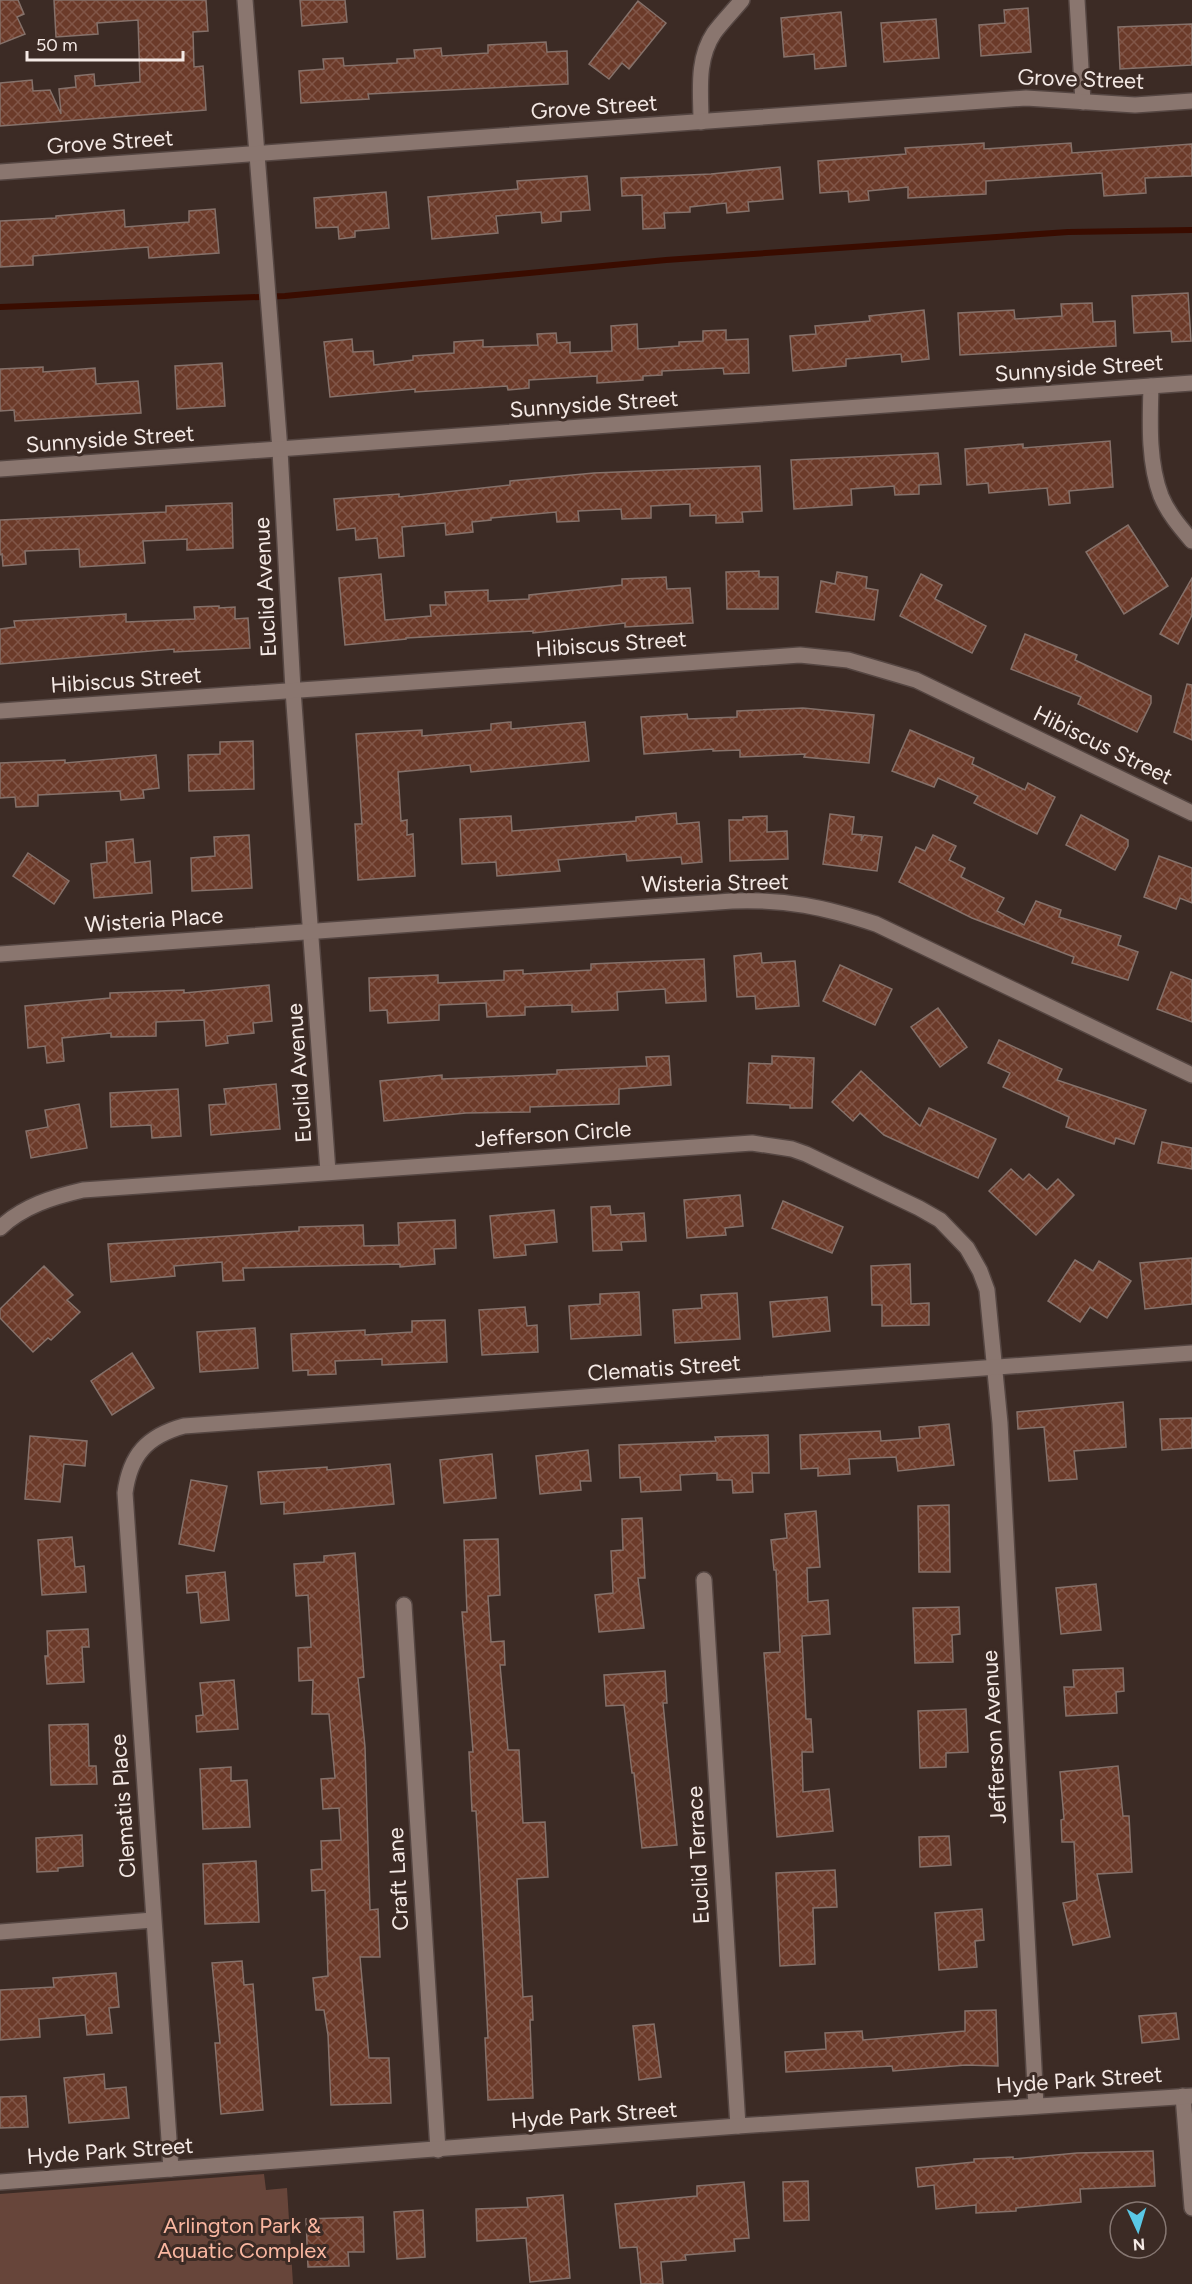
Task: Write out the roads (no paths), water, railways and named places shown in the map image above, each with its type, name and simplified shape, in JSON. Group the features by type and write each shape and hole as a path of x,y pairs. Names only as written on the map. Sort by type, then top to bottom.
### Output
{"street":[{"name":"Euclid Avenue","path":"245,0 280,450 293,690 328,1173"},
{"path":"701,122 700,71 705,50 714,34 742,0"},
{"path":"1077,0 1083,102"},
{"name":"Grove Street","path":"0,172 1026,98 1136,105 1192,101"},
{"name":"Sunnyside Street","path":"0,470 1192,383"},
{"path":"1151,386 1150,420 1154,471 1161,496 1170,513 1192,541"},
{"name":"Hibiscus Street","path":"0,711 800,655 848,660 915,680 1192,813"},
{"name":"Wisteria Street","path":"311,931 732,901 788,902 832,910 876,924 1192,1075"},
{"name":"Wisteria Place","path":"0,954 311,931"},
{"name":"Jefferson Circle","path":"0,1228 28,1208 55,1196 83,1190 752,1143 792,1149 806,1154 919,1208 949,1227 967,1248 980,1271 987,1290 995,1367"},
{"name":"Clematis Street","path":"145,1445 166,1431 183,1425 1192,1353"},
{"name":"Jefferson Avenue","path":"995,1367 1011,1610 1036,2106"},
{"name":"Clematis Place","path":"145,1445 127,1475 125,1493 171,2169"},
{"name":"Euclid Terrace","path":"704,1580 738,2126"},
{"name":"Craft Lane","path":"404,1605 438,2150"},
{"path":"0,1932 153,1920"},
{"path":"1188,2096 1192,2208"},
{"name":"Hyde Park Street","path":"0,2182 738,2126 1188,2096"}],"waterway":[{"path":"0,307 285,296 666,260 1068,232 1192,230"}],"park label":[{"name":"Arlington Park & Aquatic Complex","path":"242,2238"}]}
